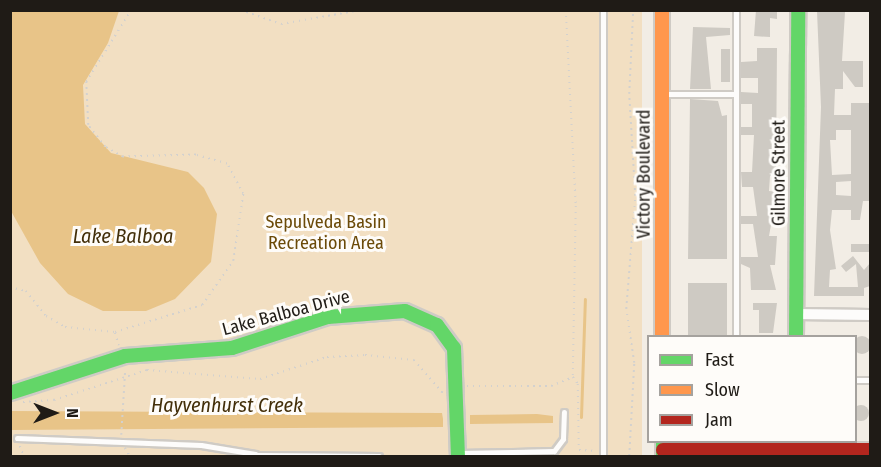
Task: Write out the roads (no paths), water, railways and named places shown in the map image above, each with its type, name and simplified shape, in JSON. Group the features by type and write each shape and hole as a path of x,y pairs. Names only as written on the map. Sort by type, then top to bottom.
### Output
{"street":[{"name":"Victory Boulevard","path":"662,10 662,335"},
{"name":"Gilmore Street","path":"796,335 798,10"},
{"name":"Lake Balboa Drive","path":"15,398 125,356 232,348 328,317 394,310 426,317 448,336 458,363 458,455"},
{"path":"797,314 870,315"},
{"path":"663,449 870,450"}],"lane":[{"path":"603,10 603,456"},
{"path":"736,10 736,335"},
{"path":"662,94 736,94"},
{"path":"458,455 543,454 559,448 564,412"},
{"path":"17,438 201,445 255,455 379,456"}],"water":[{"name":"Lake Balboa","path":"10,11 119,11 108,43 83,85 85,124 111,153 188,172 204,188 217,214 211,262 175,299 146,311 103,311 68,294 40,263 11,211"},
{"path":"10,411 442,413 443,427 11,430"},
{"path":"537,414 553,416 553,423 470,424 470,415"}],"waterway":[{"path":"581,417 585,299"}],"park label":[{"name":"Sepulveda Basin Recreation Area","path":"326,233"}],"water label":[{"name":"Hayvenhurst Creek","path":"227,405"}]}
